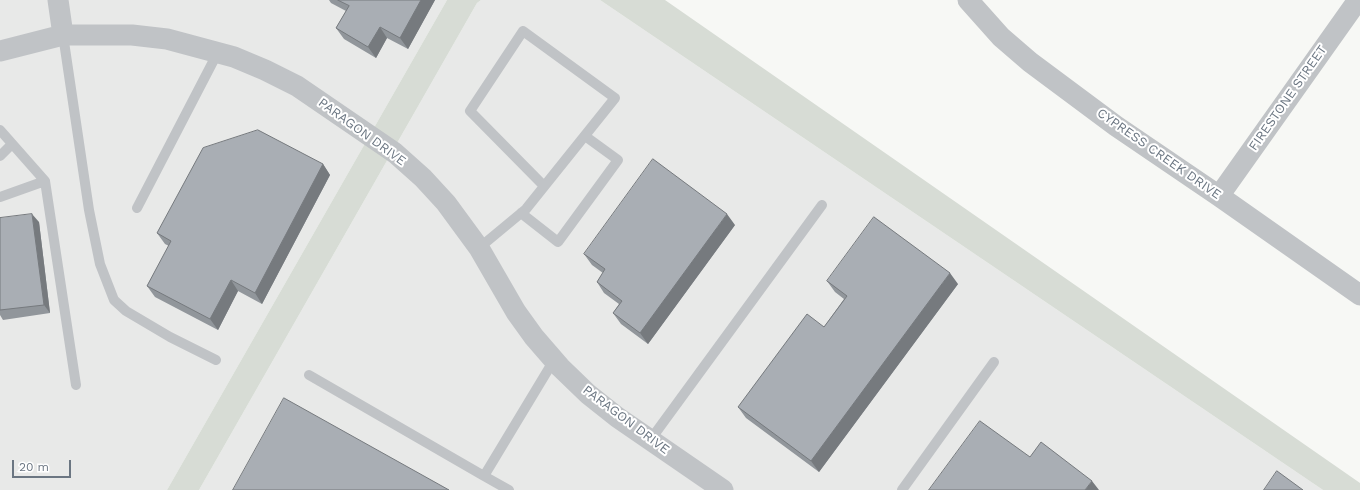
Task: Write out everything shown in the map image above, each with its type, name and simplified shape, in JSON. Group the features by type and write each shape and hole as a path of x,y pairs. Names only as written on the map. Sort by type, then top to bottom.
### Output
{"street":[{"path":"58,0 63,35"},
{"name":"FIRESTONE STREET","path":"1219,196 1358,0"},
{"name":"CYPRESS CREEK DRIVE","path":"976,3 1001,37 1030,62 1116,126 1360,295"},
{"name":"PARAGON DRIVE","path":"0,51 63,35 132,34 167,39 234,57 297,86 395,153 423,178 446,203 479,248 516,312 534,337 554,360 588,394 617,417 723,490"}],"lane":[{"path":"479,248 526,209 615,98 523,31 470,111 544,186"},
{"path":"63,35 89,210 100,264 114,300 126,311 170,337 216,360"},
{"path":"137,208 218,52"},
{"path":"0,130 45,181 76,385"},
{"path":"521,213 558,242 618,160 585,136"},
{"path":"0,156 12,144"},
{"path":"0,197 45,181"},
{"path":"651,439 822,205"},
{"path":"484,476 554,360"},
{"path":"902,490 994,362"},
{"path":"308,375 510,490"}],"shaded area":[{"path":"0,0 447,0 167,490 0,490"},
{"path":"447,0 481,0 477,3 199,490 167,490"},
{"path":"481,0 600,0 1323,490 199,490 477,3"},
{"path":"600,0 665,0 1360,483 1360,490 1323,490"}],"building":[{"path":"338,0 421,0 400,38 380,27 368,47 336,28 349,6"},
{"path":"258,130 323,164 255,293 231,280 210,319 147,286 171,241 157,233 203,148"},
{"path":"653,159 727,214 640,333 613,313 622,301 597,282 605,269 584,254"},
{"path":"32,214 44,305 0,310 0,218"},
{"path":"874,217 950,273 811,461 738,407 807,314 824,327 847,296 827,281"},
{"path":"284,398 449,490 233,490"},
{"path":"980,421 1030,457 1041,442 1092,481 1085,490 929,490"},
{"path":"1277,471 1303,490 1264,490"}]}
